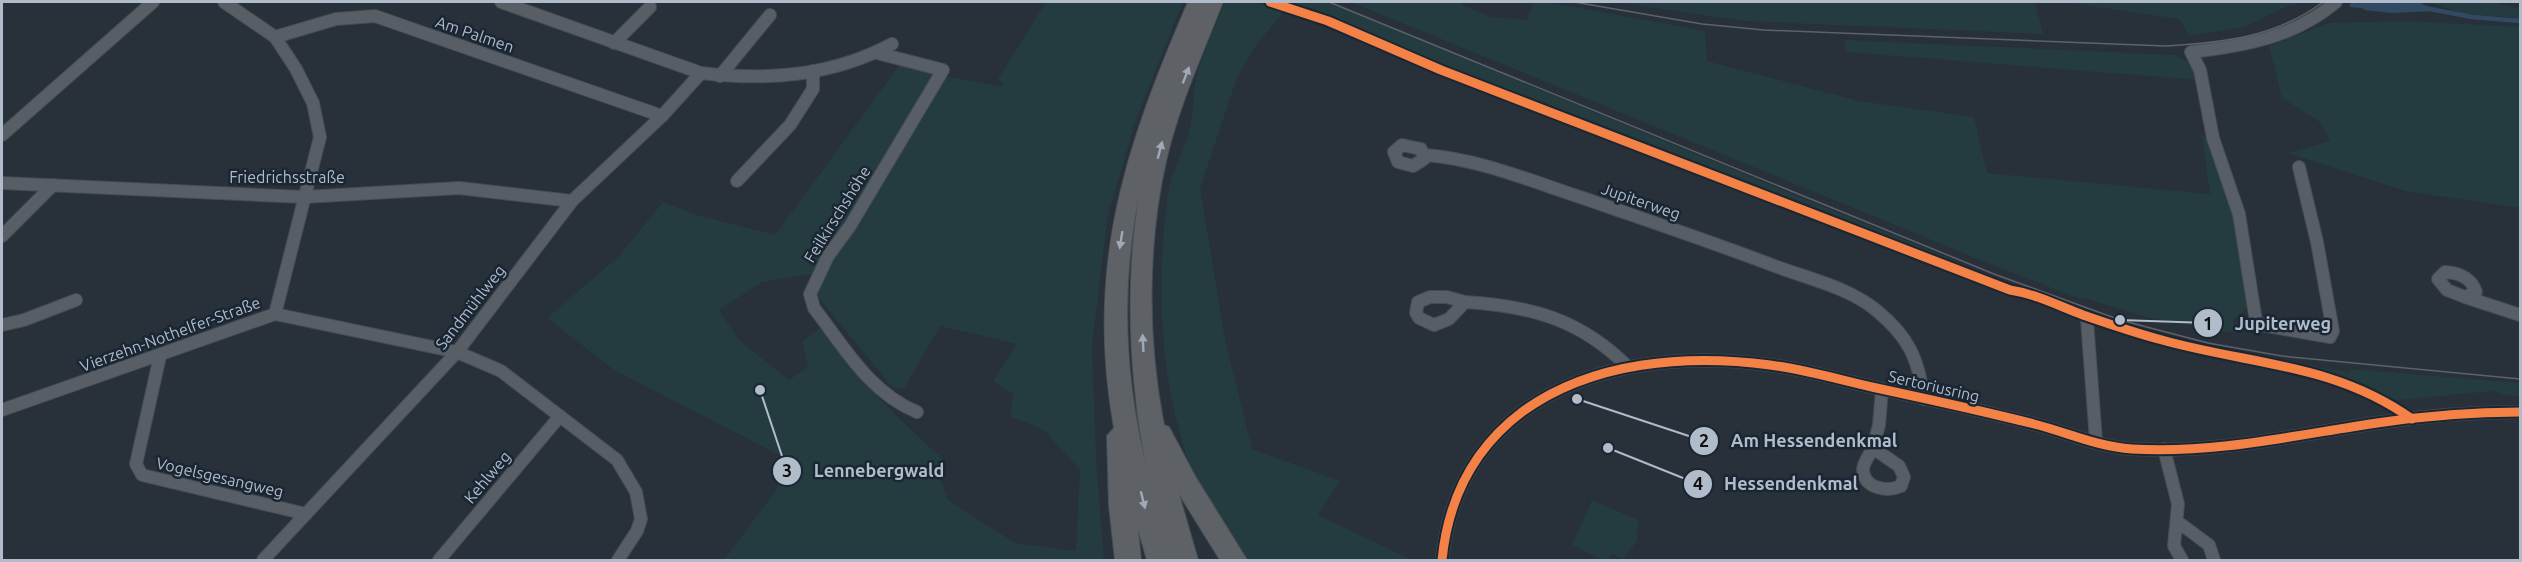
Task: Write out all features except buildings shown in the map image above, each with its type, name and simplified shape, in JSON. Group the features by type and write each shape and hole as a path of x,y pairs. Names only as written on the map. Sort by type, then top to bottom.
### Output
{"highway":[{"path":"1128,561 1118,455 1120,381 1116,319 1117,261 1132,183 1143,142 1197,2"},
{"path":"1185,561 1164,492 1147,402 1141,316 1143,261 1152,178 1169,118 1214,2"},
{"path":"1120,381 1135,469 1160,561"},
{"path":"1147,402 1171,457 1234,561"}],"street":[{"path":"2,135 153,2"},
{"path":"224,2 275,37 297,69 313,103 320,137 275,314"},
{"path":"501,2 701,74 767,76 813,71 878,53 892,44"},
{"path":"2299,167 2318,242 2333,334 2322,336 2261,325 2254,316 2251,280 2239,214 2213,138 2200,70 2191,52 2271,38 2325,13 2336,2"},
{"path":"614,43 650,7"},
{"path":"720,76 770,15"},
{"name":"Am Palmen","path":"275,37 318,21 350,16 375,16 662,116"},
{"name":"Feilkirschshöhe","path":"878,53 943,70 850,226 828,256 810,294 814,308 878,390 897,404 917,412"},
{"path":"737,181 790,124 813,89 813,71"},
{"name":"Sandmühlweg","path":"263,561 457,352 572,201 662,116 701,74"},
{"name":"Jupiterweg","path":"1425,155 1453,157 1521,177 1735,250 1855,296 1876,310 1907,342 1919,365 1924,399"},
{"name":"Friedrichsstraße","path":"2,183 304,197 459,188 572,201"},
{"path":"2,236 53,185"},
{"path":"2465,297 2520,315"},
{"path":"2,325 24,320 76,300"},
{"path":"1465,302 1491,303 1525,309 1567,321 1604,342 1628,367"},
{"name":"Vierzehn-Nothelfer-Straße","path":"2,410 275,314 457,352"},
{"path":"2087,320 2096,441"},
{"path":"457,352 501,371 616,460 629,477 638,499 639,526 618,561"},
{"name":"Vogelsgesangweg","path":"160,356 136,464 142,475 306,514"},
{"name":"Sertoriusring","path":"1442,561 1443,530 1458,488 1478,454 1496,434 1539,399 1562,388 1628,367 1665,363 1717,362 1769,365 1882,389 2129,449 2164,449 2257,442 2448,413 2520,412"},
{"name":"Sertoriusring","path":"1873,448 1881,417 1882,389"},
{"name":"Kehlweg","path":"439,561 560,416"},
{"path":"2164,449 2178,496 2178,522 2173,538 2174,549 2182,561"},
{"path":"2178,522 2209,545 2214,561"}],"green space":[{"path":"1046,2 1183,2 1136,120 1108,215 1092,345 1096,459 1104,560 724,560 777,489 781,456 614,370 547,318 618,257 663,202 697,215 775,235 901,63 946,76 1002,87 1003,82 998,79","holes":["825,272 818,286 818,297 892,387 904,389 940,326 1017,344 993,381 1013,394 1010,416 1044,430 1080,470 1076,551 1015,543 948,500 941,482 942,458 878,396 820,328 802,341 808,367 789,380 739,340 719,310 762,282"]},
{"path":"1225,2 1249,2 1287,8 1256,45 1236,80 1200,188 1225,340 1252,449 1340,481 1318,515 1412,560 1239,560 1214,519 1194,475 1179,430 1169,384 1163,337 1161,289 1163,241 1168,193 1190,128 1197,73"},
{"path":"1282,2 1323,2 1342,8 2023,289 2012,288 1912,251"},
{"path":"1351,2 1461,2 1464,6 1491,17 1527,20 1533,2 1546,2 1705,31 1707,61 1859,101 1974,117 1987,173 2210,194 2202,134 2212,147 2221,166 2228,190 2239,242 2248,307 2233,320 2235,333 2150,318 2084,298 2083,300"},
{"path":"1615,2 2035,2 2043,34 1744,21"},
{"path":"2064,2 2298,2 2295,6 2290,5 2244,27 2189,36 2179,19"},
{"path":"2429,2 2493,2 2520,9 2520,18 2464,14"},
{"path":"2408,21 2520,27 2520,208 2405,191 2288,153 2330,141 2321,123 2282,98 2269,46 2329,23"},
{"path":"1844,40 2176,55 2192,65 2198,80 1847,52"},
{"path":"2290,364 2350,372 2350,369 2520,383 2520,396 2504,395 2494,391 2398,400"},
{"path":"1592,500 1638,520 1637,541 1623,559 1613,554 1604,560 1572,545"}],"water":[{"path":"2359,2 2419,2 2436,11 2392,13 2364,10"}],"waterway":[{"path":"2352,5 2366,6"},
{"path":"2425,8 2472,17 2520,21"}],"tram line":[{"path":"1329,2 1994,274 2120,320 2208,343 2282,356 2520,379"},
{"path":"1574,2 1702,24 1764,30 2165,46 2228,40 2267,31 2305,14 2323,2"}],"cycle path":[{"path":"1270,2 1328,21 1441,70 2010,290 2039,297 2093,318 2162,340 2326,375 2386,400 2412,419"},
{"path":"1442,560 1448,519 1461,483 1482,450 1496,435 1538,401 1568,386 1634,367 1703,361 1783,367 2132,449 2181,449 2230,445 2423,417 2471,412 2520,412"}],"place":[{"name":"Jupiterweg","path":"2120,320"},
{"name":"Lennebergwald","path":"760,390"},
{"name":"Am Hessendenkmal","path":"1577,399"},
{"name":"Hessendenkmal","path":"1608,448"}]}
